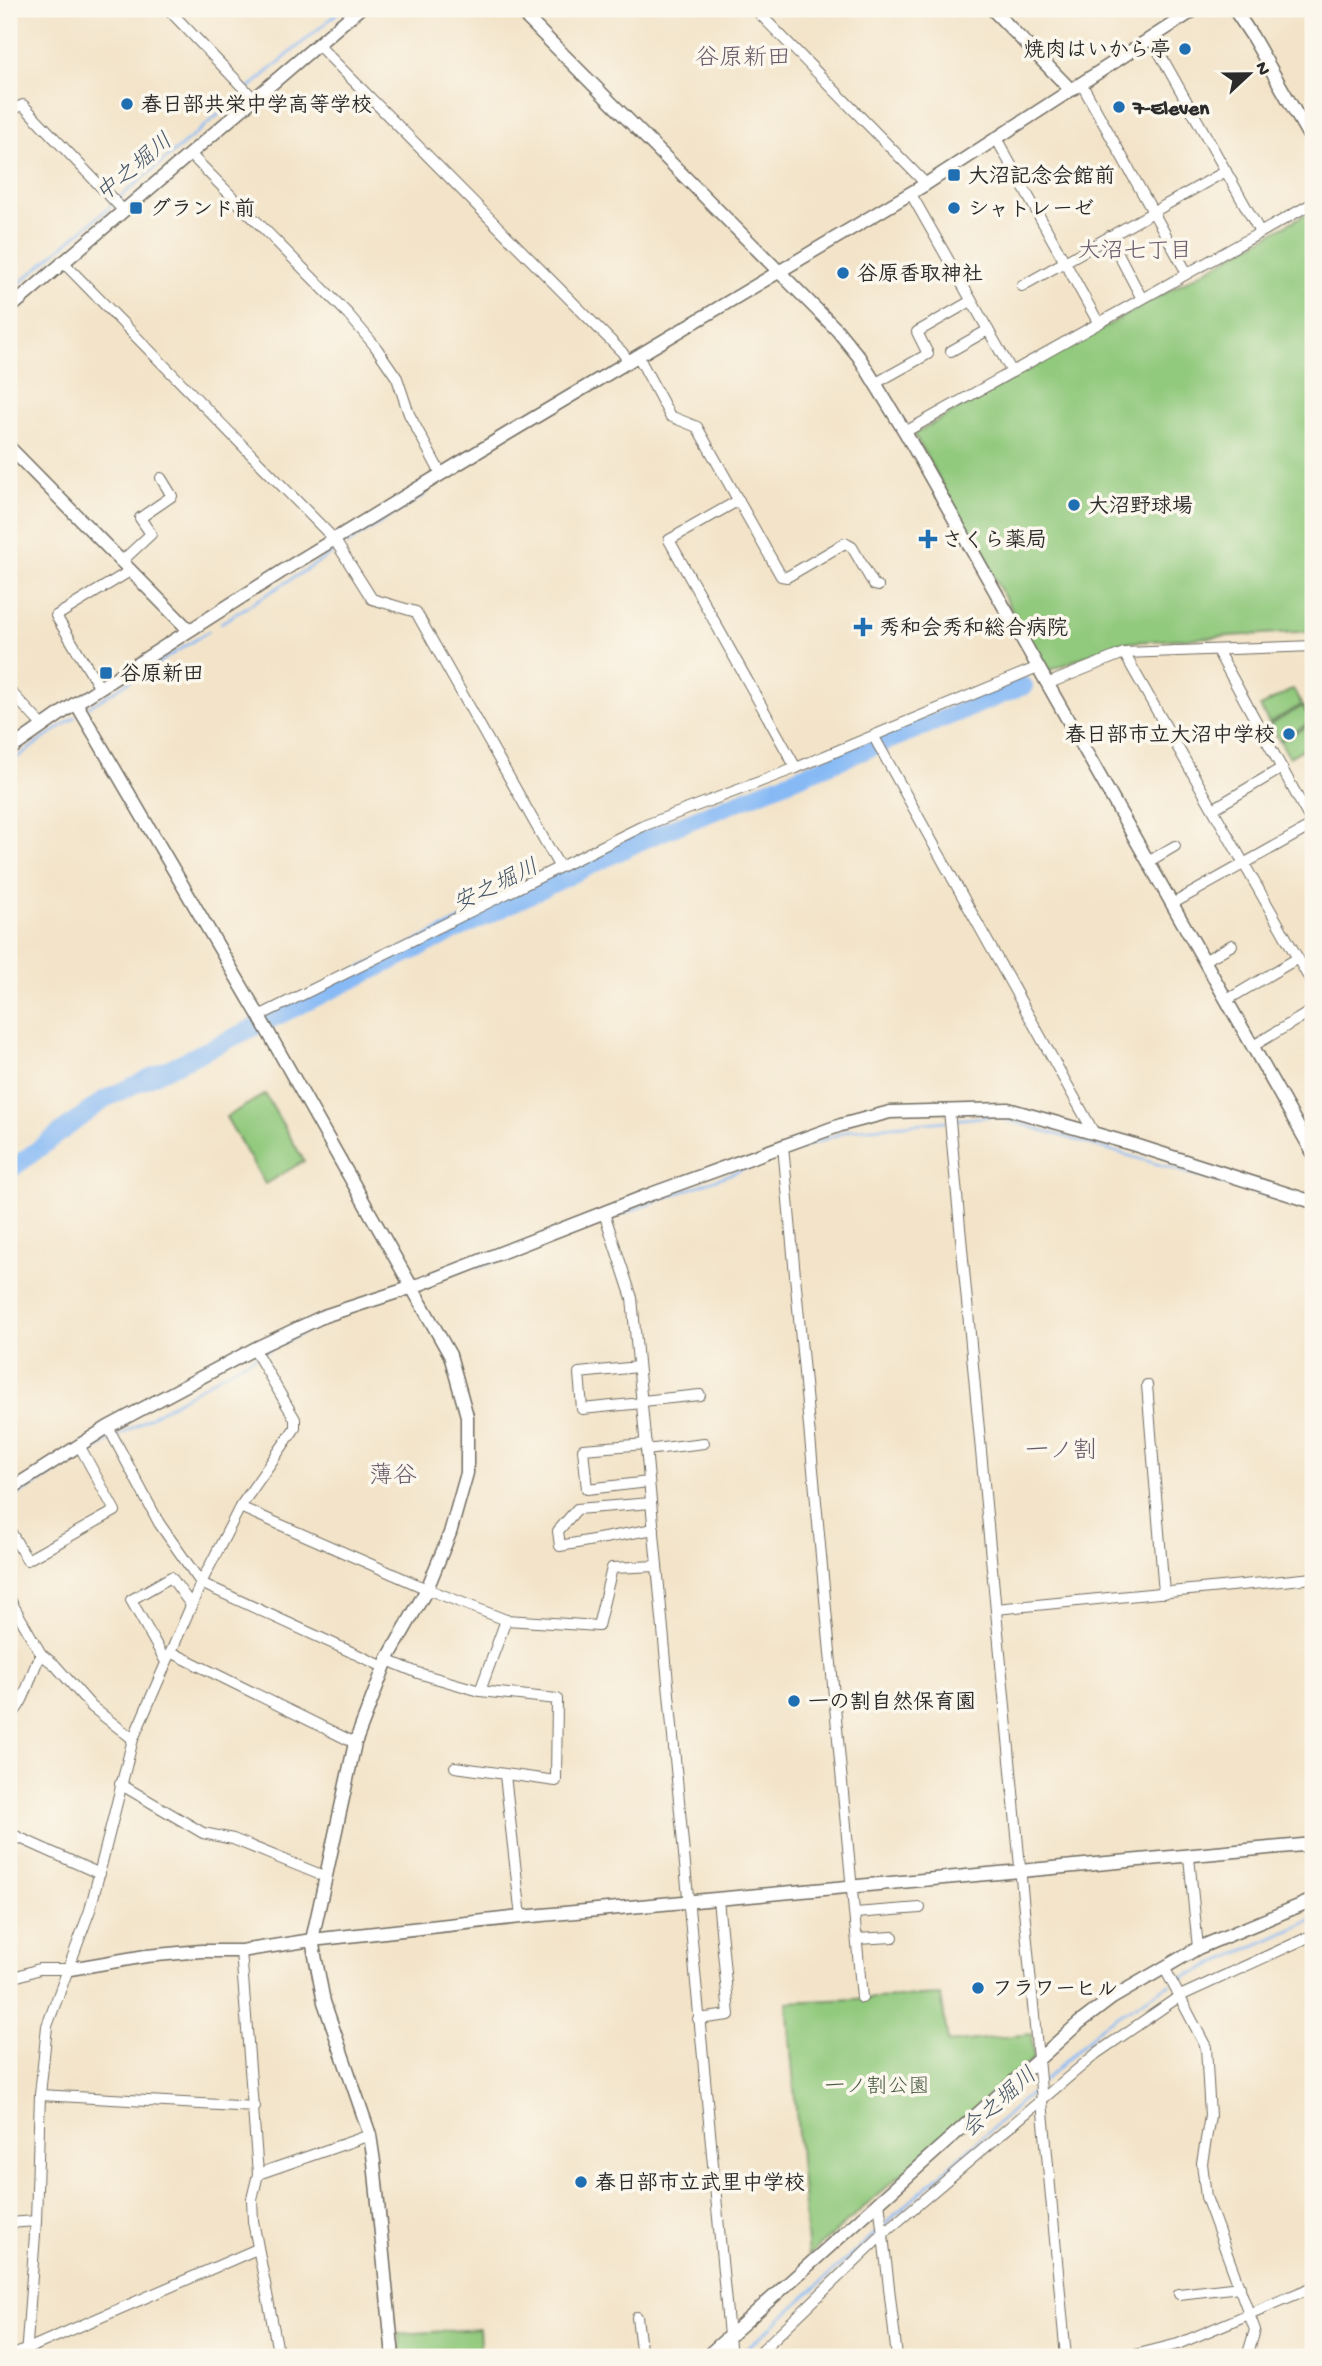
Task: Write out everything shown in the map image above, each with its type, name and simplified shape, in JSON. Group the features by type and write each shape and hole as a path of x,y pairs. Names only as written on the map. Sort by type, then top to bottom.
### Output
{"street":[{"path":"168,9 254,99"},
{"path":"9,309 359,9"},
{"path":"517,9 837,330 876,383 1313,1153"},
{"path":"755,9 926,184"},
{"path":"992,9 1076,86 1153,211 1186,273"},
{"path":"9,750 76,702 334,539 778,271 911,194 1196,9"},
{"path":"1234,9 1313,143"},
{"path":"1151,38 1261,232"},
{"path":"318,45 622,352 634,359 670,416 697,427 781,576 787,577 845,543 852,547 874,585 878,586"},
{"path":"9,111 23,105 123,210"},
{"path":"996,138 1098,322"},
{"path":"190,154 348,314 376,346 397,378 409,414 440,474"},
{"path":"1022,286 1226,171"},
{"path":"911,194 1012,372"},
{"path":"905,432 1313,202"},
{"path":"1109,236 1142,297"},
{"path":"62,261 334,539 372,599 416,612 559,866"},
{"path":"876,383 928,354 917,332 971,301"},
{"path":"951,352 988,330"},
{"path":"9,447 189,630"},
{"path":"100,688 56,617 126,566 151,534 140,518 172,496 161,478"},
{"path":"739,500 669,540 796,768"},
{"path":"1047,684 1124,653 1313,646"},
{"path":"1172,905 1313,825 1217,650"},
{"path":"1124,653 1313,985"},
{"path":"258,1016 643,826 874,737 1038,667"},
{"path":"9,690 42,725"},
{"path":"76,702 450,1354 467,1416 467,1473 450,1533 428,1589 386,1663 355,1743 312,1940 324,2002 370,2135 393,2357"},
{"path":"874,737 1094,1133"},
{"path":"1213,809 1282,768"},
{"path":"1148,862 1175,846"},
{"path":"1204,961 1232,945"},
{"path":"1227,1000 1298,958"},
{"path":"1253,1045 1313,1010"},
{"path":"9,1490 108,1427 254,1349 324,1316 413,1287 841,1125 890,1112 1008,1109 1094,1133 1313,1202"},
{"path":"949,1110 1066,2357"},
{"path":"783,1146 862,1998"},
{"path":"604,1213 632,1298 731,2354"},
{"path":"27,2353 36,2221 40,2095 47,2026 90,1910 133,1739 201,1583 240,1507 295,1428 295,1419 254,1349"},
{"path":"638,1367 579,1373 582,1409 700,1395"},
{"path":"1147,1385 1164,1593"},
{"path":"108,1427 159,1523 201,1583 386,1663 480,1692 556,1699 556,1781 455,1767"},
{"path":"649,1482 587,1489 583,1449 704,1443"},
{"path":"9,1529 27,1560 115,1511 79,1446"},
{"path":"651,1503 578,1509 558,1531 560,1546 654,1529"},
{"path":"240,1507 506,1620 598,1626 612,1568 657,1566"},
{"path":"191,1605 171,1577 131,1600 168,1657 355,1743"},
{"path":"996,1609 1313,1578"},
{"path":"9,1598 41,1654 55,1665 92,1707 133,1739"},
{"path":"480,1692 506,1620"},
{"path":"9,1717 22,1703 34,1666 41,1654"},
{"path":"505,1775 521,1917"},
{"path":"120,1784 202,1833 233,1839 326,1877"},
{"path":"9,1833 100,1874"},
{"path":"9,1979 38,1969 70,1969 146,1956 201,1951 241,1951 312,1940 521,1917 1313,1844"},
{"path":"1189,1857 1198,1948"},
{"path":"698,2019 729,2015 718,1899"},
{"path":"706,2357 879,2201 1040,2065 1079,2023 1112,1998 1167,1973 1198,1948 1313,1900"},
{"path":"855,1913 920,1908"},
{"path":"755,2357 883,2233 1042,2093 1179,1994 1313,1935"},
{"path":"857,1939 893,1937"},
{"path":"241,1951 258,2175 252,2199 257,2249 279,2357"},
{"path":"1167,1973 1206,2047 1210,2116 1202,2163 1206,2197 1255,2330 1247,2357"},
{"path":"40,2095 254,2107"},
{"path":"258,2175 370,2135"},
{"path":"879,2201 897,2357"},
{"path":"9,2223 36,2221"},
{"path":"9,2357 27,2353 257,2249"},
{"path":"1179,2294 1240,2287"},
{"path":"1127,2357 1178,2344 1313,2287"},
{"path":"637,2316 642,2357"}],"green space":[{"path":"1313,210 1313,631 1118,643 1046,672 914,434"},
{"path":"1293,689 1302,705 1269,723 1260,707"},
{"path":"1303,706 1311,722 1279,740 1270,724"},
{"path":"1313,723 1313,743 1289,757 1280,741"},
{"path":"265,1094 304,1161 265,1184 226,1117"},
{"name":"一ノ割公園","path":"941,1995 948,2043 1031,2034 1034,2058 808,2256 787,2002"},
{"path":"479,2329 481,2357 402,2357 398,2334"}],"waterway":[{"name":"中之堀川","path":"249,88 342,9"},
{"name":"中之堀川","path":"118,199 244,93"},
{"name":"中之堀川","path":"9,292 113,204"},
{"path":"347,544 425,495"},
{"path":"221,623 333,553"},
{"path":"89,707 209,631"},
{"name":"安之堀川","path":"9,1171 105,1099 648,838 1024,686"},
{"path":"9,763 75,717"},
{"path":"952,1120 994,1116 1313,1210"},
{"path":"608,1219 850,1130 946,1121"},
{"path":"477,1268 602,1221"},
{"path":"117,1437 233,1368 323,1323"},
{"path":"87,1454 111,1440"},
{"path":"9,1500 81,1458"},
{"name":"会之堀川","path":"1175,1981 1313,1920"},
{"name":"会之堀川","path":"1043,2082 1106,2023 1170,1984"},
{"name":"会之堀川","path":"884,2225 1038,2087"},
{"name":"会之堀川","path":"738,2357 879,2230"}],"place":[{"name":"焼肉はいから亭","path":"1185,49"},
{"name":"春日部共栄中学高等学校","path":"127,104"},
{"name":"7-Eleven","path":"1119,107"},
{"name":"大沼記念会館前","path":"954,175"},
{"name":"グランド前","path":"136,208"},
{"name":"シャトレーゼ","path":"954,208"},
{"name":"谷原香取神社","path":"843,273"},
{"name":"大沼野球場","path":"1074,505"},
{"name":"さくら薬局","path":"928,539"},
{"name":"秀和会秀和総合病院","path":"863,627"},
{"name":"谷原新田","path":"106,673"},
{"name":"春日部市立大沼中学校","path":"1289,734"},
{"name":"一の割自然保育園","path":"794,1701"},
{"name":"フラワーヒル","path":"978,1988"},
{"name":"春日部市立武里中学校","path":"581,2182"}],"district":[{"name":"谷原新田","path":"743,56"},
{"name":"大沼七丁目","path":"1135,249"},
{"name":"一ノ割","path":"1061,1449"},
{"name":"薄谷","path":"393,1474"}]}
